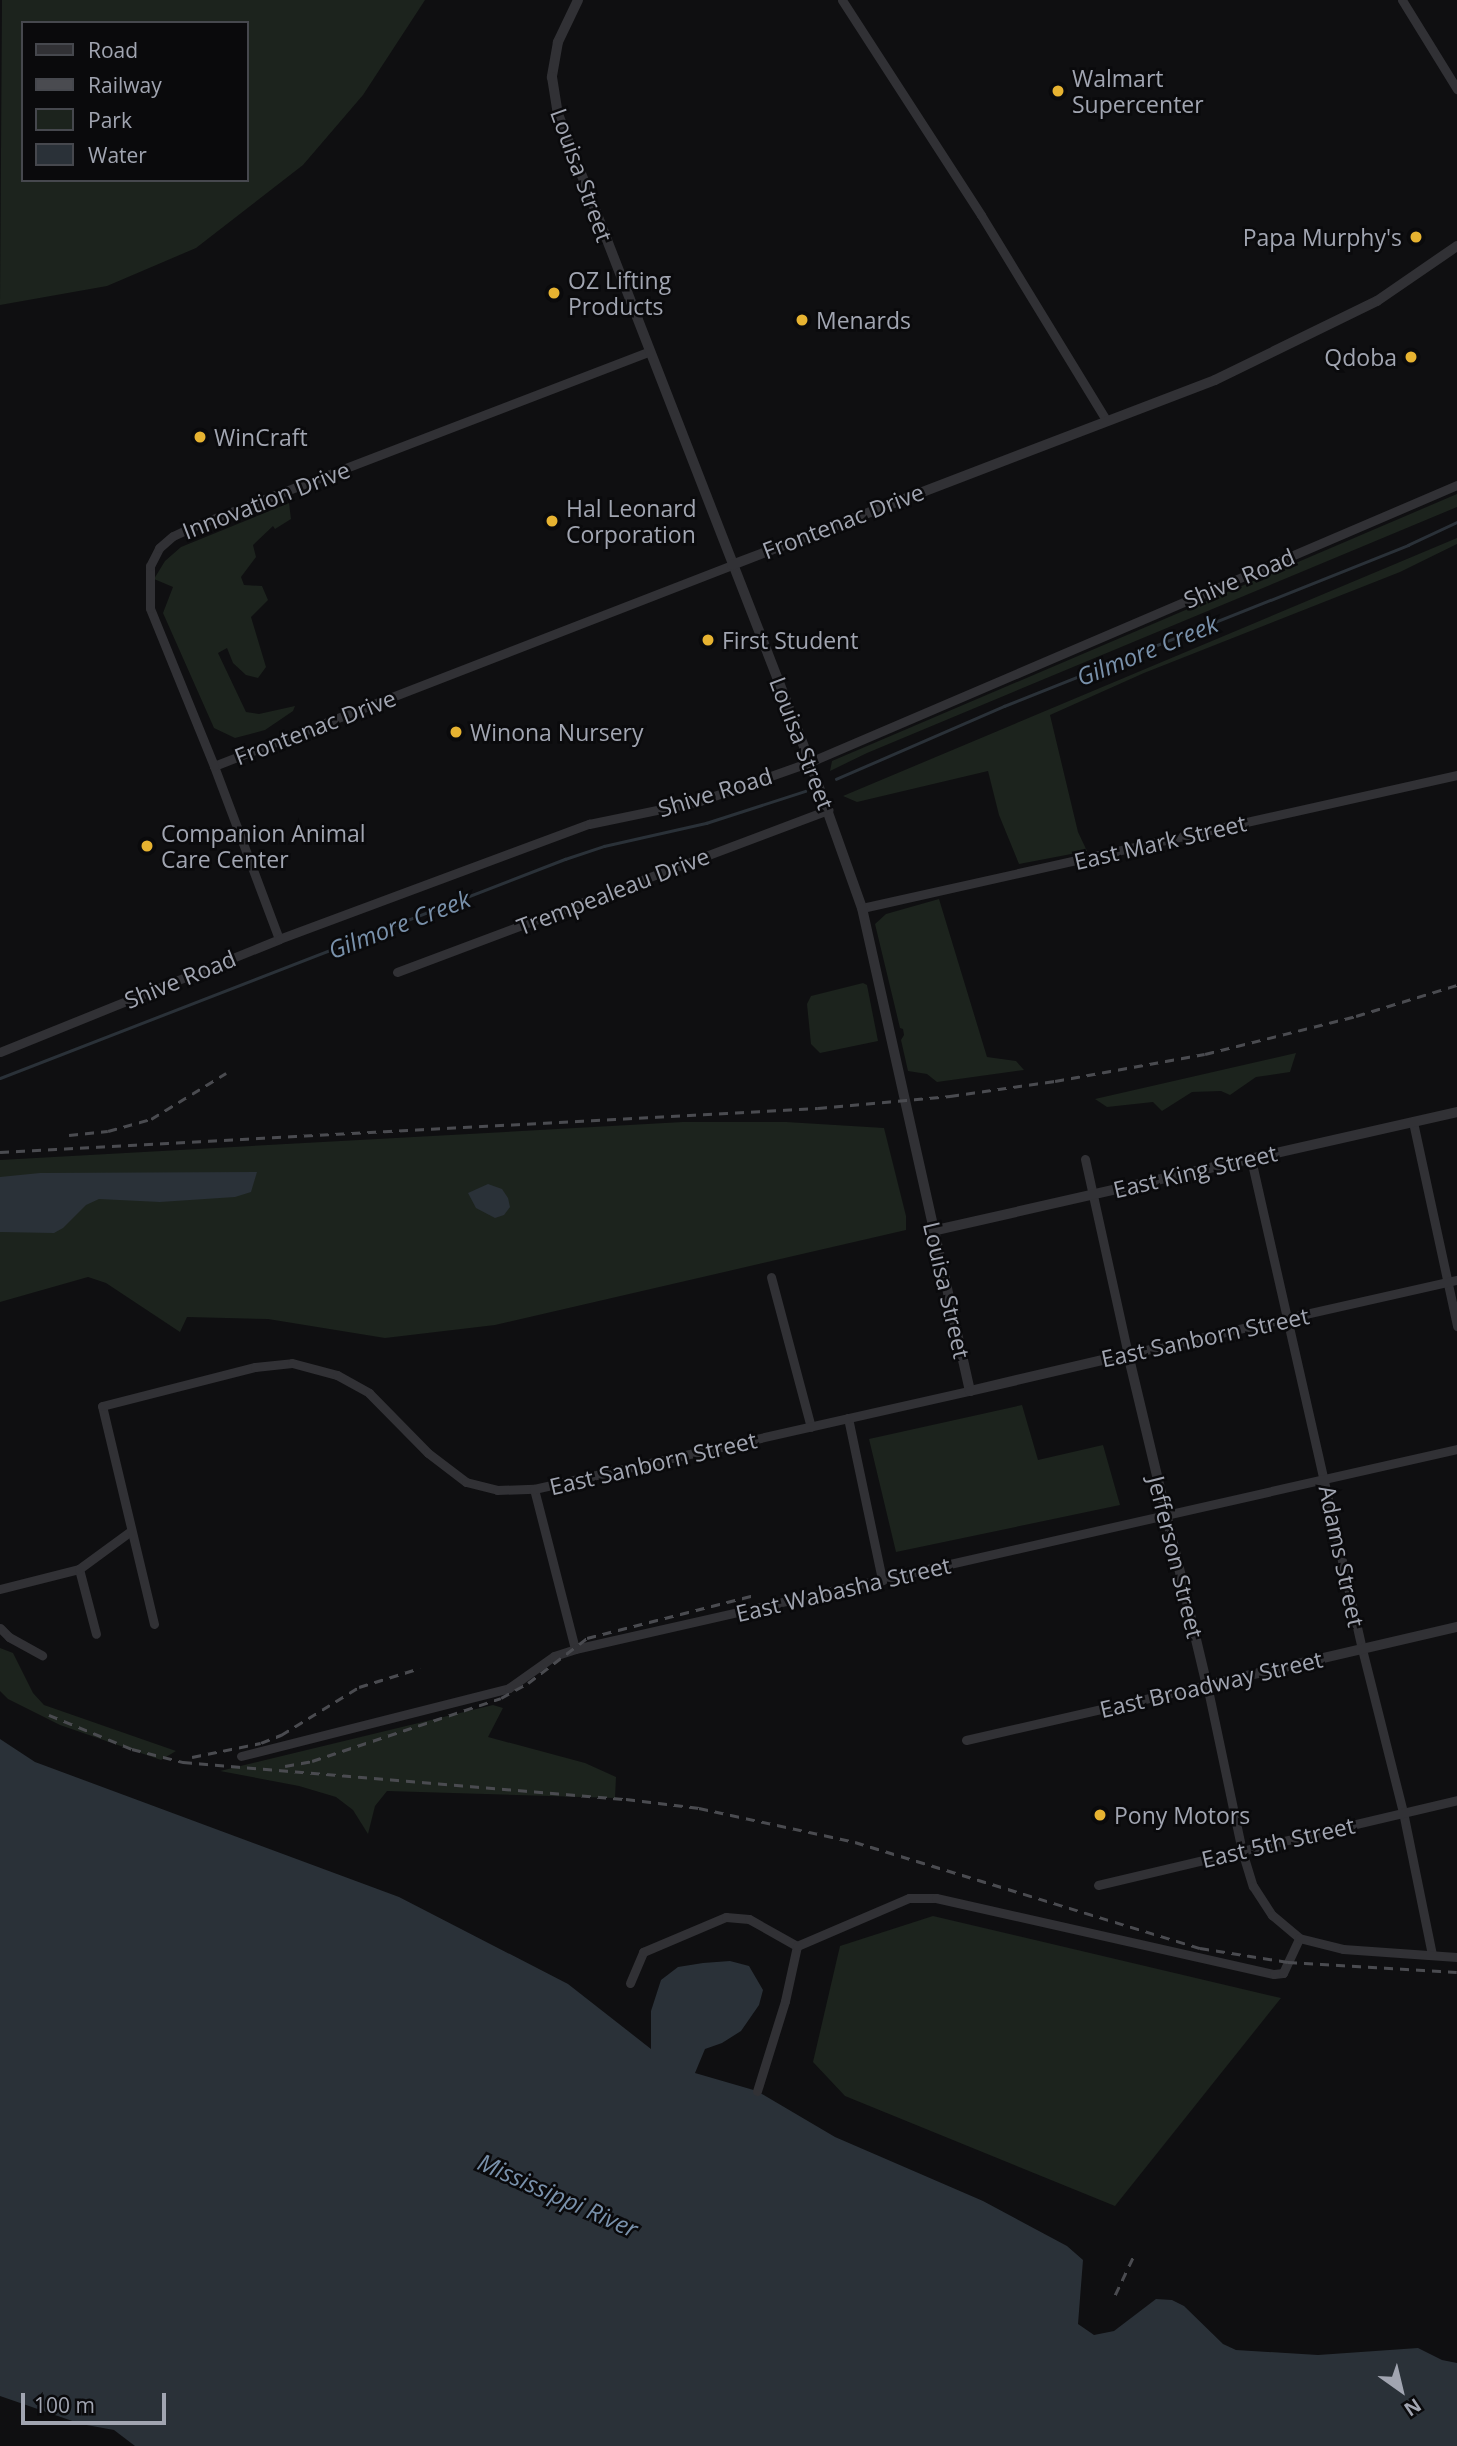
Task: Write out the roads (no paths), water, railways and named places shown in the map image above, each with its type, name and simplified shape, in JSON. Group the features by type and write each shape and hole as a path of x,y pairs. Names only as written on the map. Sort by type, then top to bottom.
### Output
{"street":[{"name":"Louisa Street","path":"578,0 558,42 552,77 558,114 829,810 862,908 932,1231 970,1391"},
{"path":"842,0 981,215 1106,420"},
{"path":"1402,0 1457,89"},
{"name":"Frontenac Drive","path":"214,766 1215,380 1377,301 1457,246"},
{"name":"Innovation Drive","path":"279,939 214,766 150,608 150,566 159,548 173,536 192,527 649,352"},
{"name":"Shive Road","path":"0,1052 279,939 589,824 700,801 810,762 1457,485"},
{"name":"East Mark Street","path":"862,908 1457,775"},
{"name":"Trempealeau Drive","path":"397,972 829,810"},
{"name":"East King Street","path":"932,1231 1457,1112"},
{"path":"1413,1122 1452,1281 1457,1326"},
{"name":"Adams Street","path":"1251,1158 1326,1480 1362,1649 1403,1812 1432,1954"},
{"name":"Jefferson Street","path":"1084,1159 1165,1516 1207,1685 1242,1851 1253,1886 1272,1915 1299,1938"},
{"path":"771,1277 811,1427"},
{"name":"East Sanborn Street","path":"154,1624 102,1406 267,1365 292,1363 337,1375 369,1393 428,1454 466,1482 497,1490 534,1489 1452,1281"},
{"path":"848,1419 882,1580"},
{"name":"East Wabasha Street","path":"241,1756 509,1688 554,1656 575,1649 1457,1450"},
{"path":"534,1489 575,1649"},
{"path":"0,1589 79,1569 131,1531"},
{"path":"79,1569 96,1634"},
{"path":"0,1628 9,1637 42,1655"},
{"name":"East Broadway Street","path":"966,1740 1457,1628"},
{"name":"East 5th Street","path":"1098,1885 1457,1800"},
{"path":"797,1947 909,1898 936,1898 1274,1974 1283,1973 1299,1938 1343,1950 1457,1957"},
{"path":"630,1983 643,1952 726,1917 749,1919 797,1947"},
{"path":"757,2091 785,2001 797,1947"}],"water":[{"path":"257,1172 251,1192 235,1197 160,1202 99,1199 86,1205 63,1228 54,1233 0,1232 0,1177 40,1173"},
{"path":"488,1184 502,1189 508,1198 510,1207 504,1215 495,1218 476,1208 468,1193"},
{"name":"Mississippi River","path":"0,1739 35,1762 399,1897 568,1984 651,2049 651,2011 661,1980 678,1967 703,1963 730,1961 749,1966 763,1990 759,2005 741,2031 722,2043 705,2049 695,2073 757,2091 835,2137 983,2201 1067,2246 1083,2260 1078,2324 1094,2335 1114,2331 1156,2299 1172,2300 1184,2306 1223,2344 1236,2350 1318,2355 1418,2348 1442,2360 1457,2363 1457,2446 135,2446 114,2430 81,2424 0,2396"}],"waterway":[{"name":"Gilmore Creek","path":"836,779 1004,706 1408,545 1457,522"},
{"name":"Gilmore Creek","path":"0,1078 565,859 604,846 706,823 805,791"}],"railway":[{"path":"0,1152 818,1108 950,1096 1055,1081 1205,1054 1356,1016 1457,985"},
{"path":"69,1135 108,1131 151,1119 226,1073"},
{"path":"285,1766 312,1761 501,1698 528,1683 587,1638 755,1595"},
{"path":"192,1757 261,1743 281,1735 359,1687 420,1668"},
{"path":"49,1715 132,1749 183,1762 626,1799 699,1808 855,1842 1200,1948 1288,1962 1457,1972"},
{"path":"1115,2295 1135,2253"}],"place":[{"name":"Walmart Supercenter","path":"1058,91"},
{"name":"Papa Murphy's","path":"1416,237"},
{"name":"OZ Lifting Products","path":"554,293"},
{"name":"Menards","path":"802,320"},
{"name":"Qdoba","path":"1411,357"},
{"name":"WinCraft","path":"200,437"},
{"name":"Hal Leonard Corporation","path":"552,521"},
{"name":"First Student","path":"708,640"},
{"name":"Winona Nursery","path":"456,732"},
{"name":"Companion Animal Care Center","path":"147,846"},
{"name":"Pony Motors","path":"1100,1815"}]}
